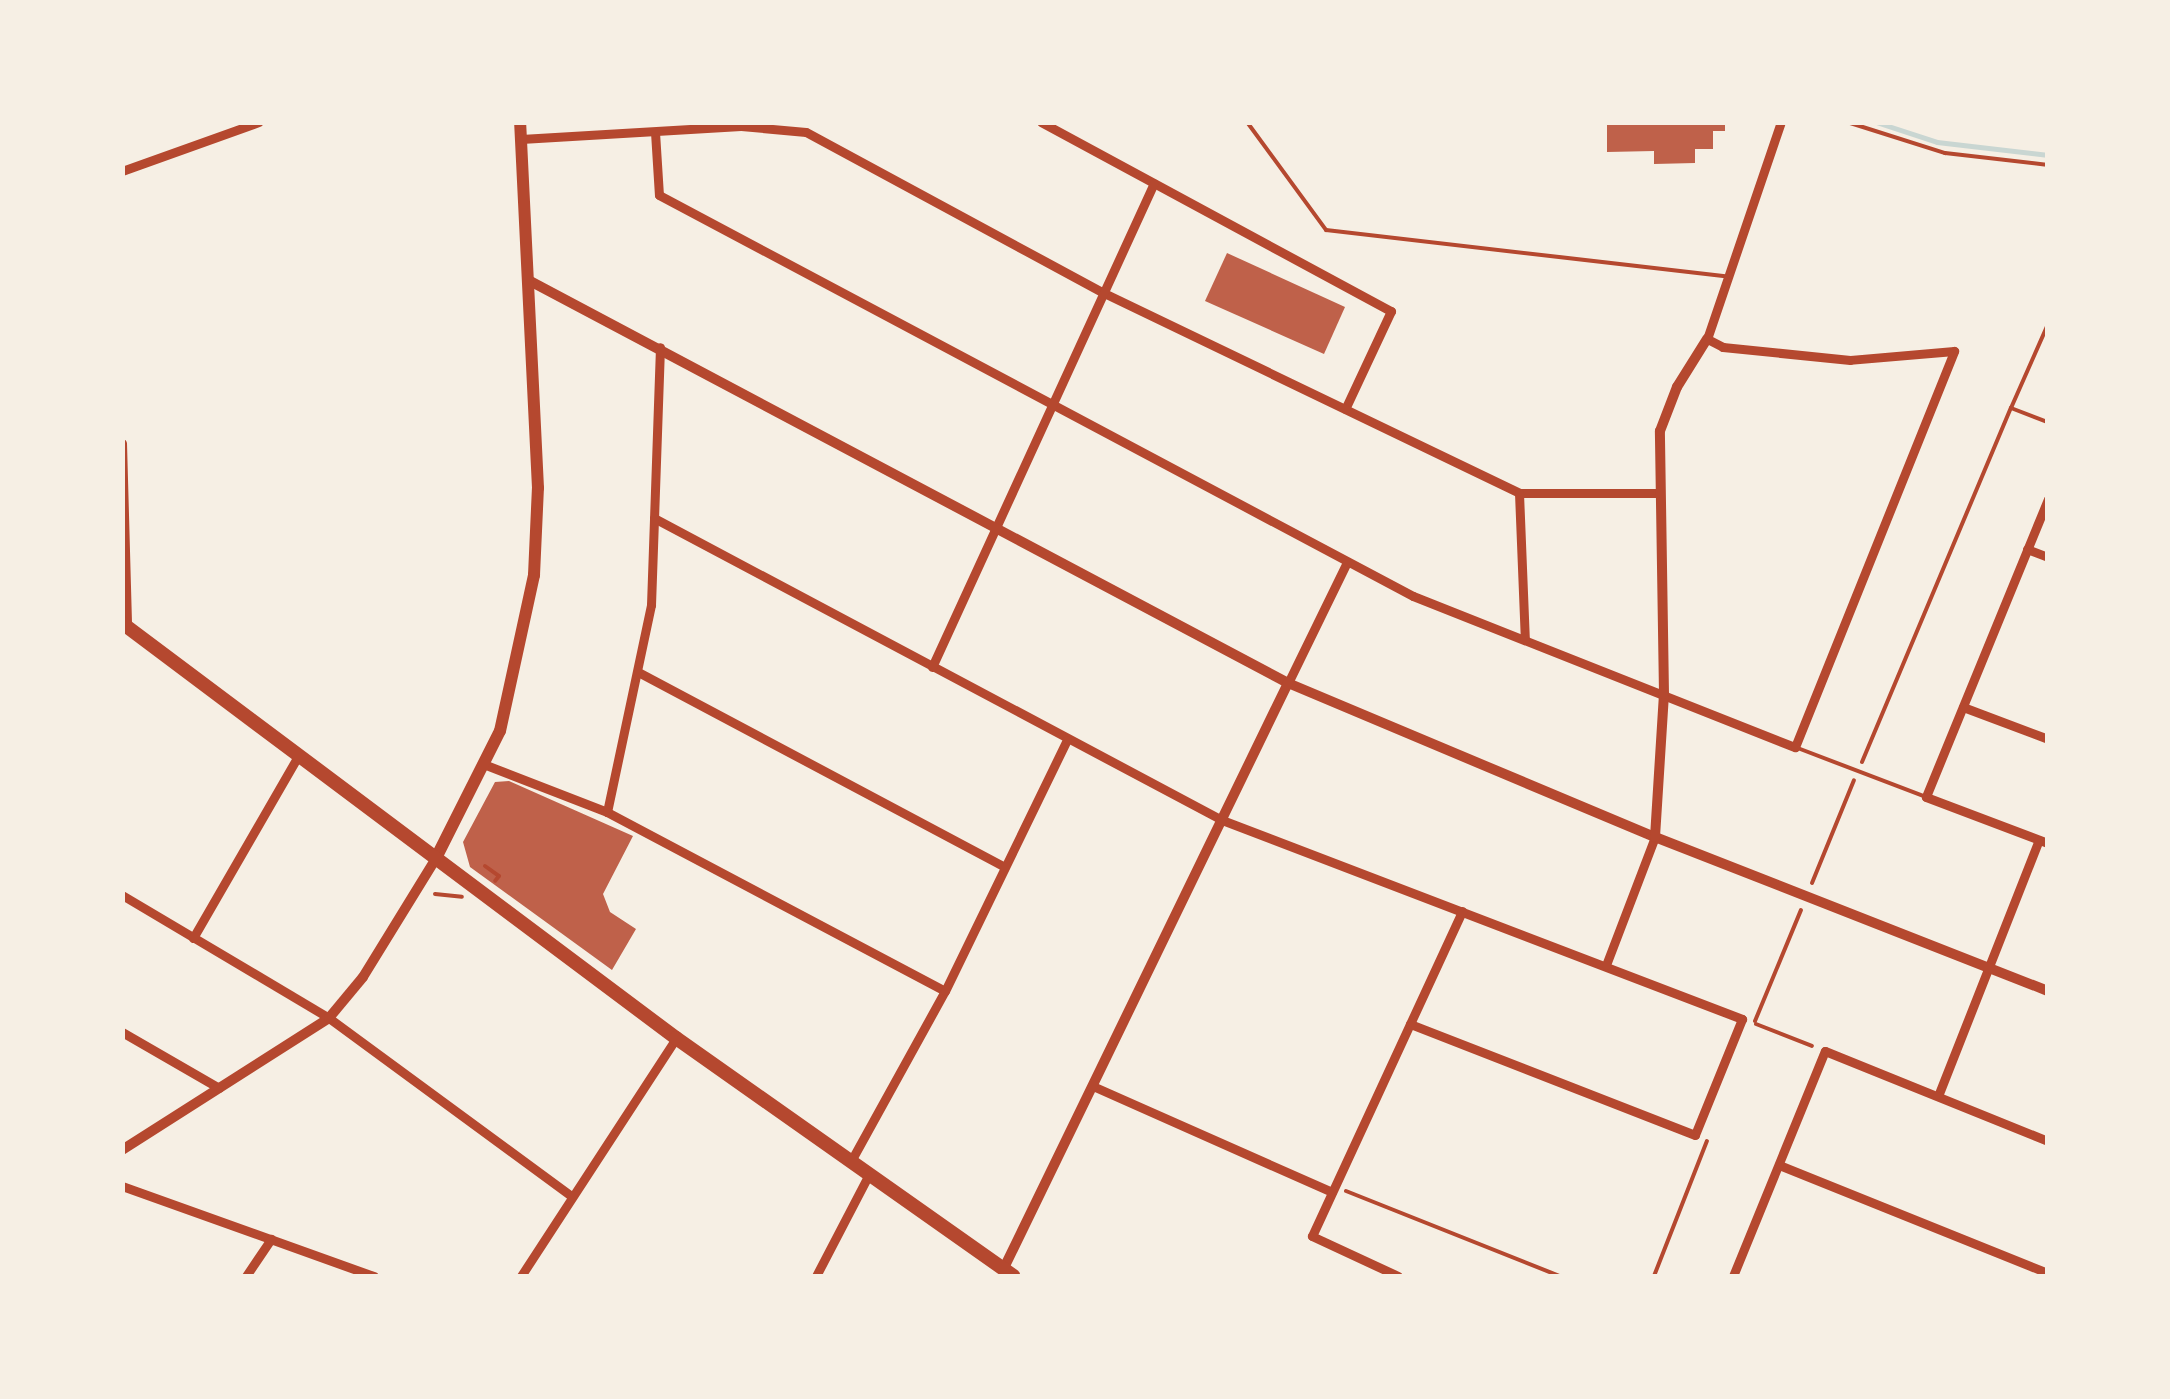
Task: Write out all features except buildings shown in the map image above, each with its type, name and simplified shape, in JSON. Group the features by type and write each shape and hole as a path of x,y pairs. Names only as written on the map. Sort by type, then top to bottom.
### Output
{"highway":[{"path":"125,624 676,1038 1008,1273"}],"main road":[{"path":"435,860 486,764 528,616 538,529 520,122"}],"street":[{"path":"122,171 258,122"},
{"path":"1040,122 1391,310 1345,410"},
{"path":"1606,965 1655,837 1664,694 1658,494 1664,412 1707,338 1781,122"},
{"path":"520,139 809,127 1104,292 1519,493 1658,494"},
{"path":"656,132 659,194 1413,596 1795,747 1954,351 1850,360 1723,346 1707,338"},
{"path":"932,667 1154,183"},
{"path":"530,282 999,526 1288,683 1655,837 2048,991"},
{"path":"608,812 640,673 654,518 660,347"},
{"path":"122,443 125,624"},
{"path":"1519,493 1525,640"},
{"path":"1938,1096 1988,968 2044,842 1926,797 2048,499"},
{"path":"654,518 1222,820 1742,1019 1695,1136 1410,1024"},
{"path":"2026,549 2048,557"},
{"path":"1008,1273 1347,562"},
{"path":"640,673 1006,867"},
{"path":"1963,707 2048,739"},
{"path":"850,1161 945,991 1067,740"},
{"path":"193,938 298,756"},
{"path":"486,764 608,812 945,991"},
{"path":"122,1150 329,1018 364,978 435,860"},
{"path":"122,895 329,1018 571,1196"},
{"path":"1398,1276 1312,1236 1462,911"},
{"path":"122,1032 219,1088"},
{"path":"521,1276 676,1038"},
{"path":"1733,1276 1825,1051 2048,1141"},
{"path":"1095,1087 1334,1190"},
{"path":"1779,1165 2048,1273"},
{"path":"816,1276 869,1174"},
{"path":"122,1186 374,1276"},
{"path":"246,1276 271,1239"}],"lane":[{"path":"1246,122 1326,230 1731,277"},
{"path":"1795,747 1926,797"}],"path":[{"path":"1847,122 1945,153 2048,165"},
{"path":"1815,877 2048,324"},
{"path":"2011,408 2048,422"},
{"path":"480,871 496,882 500,876 485,866"},
{"path":"435,894 450,891 460,899"},
{"path":"1772,976 1796,924"},
{"path":"1742,1019 1825,1051"},
{"path":"1334,1190 1560,1276"}],"waterway":[{"path":"1876,122 1937,142 2048,155"}]}
